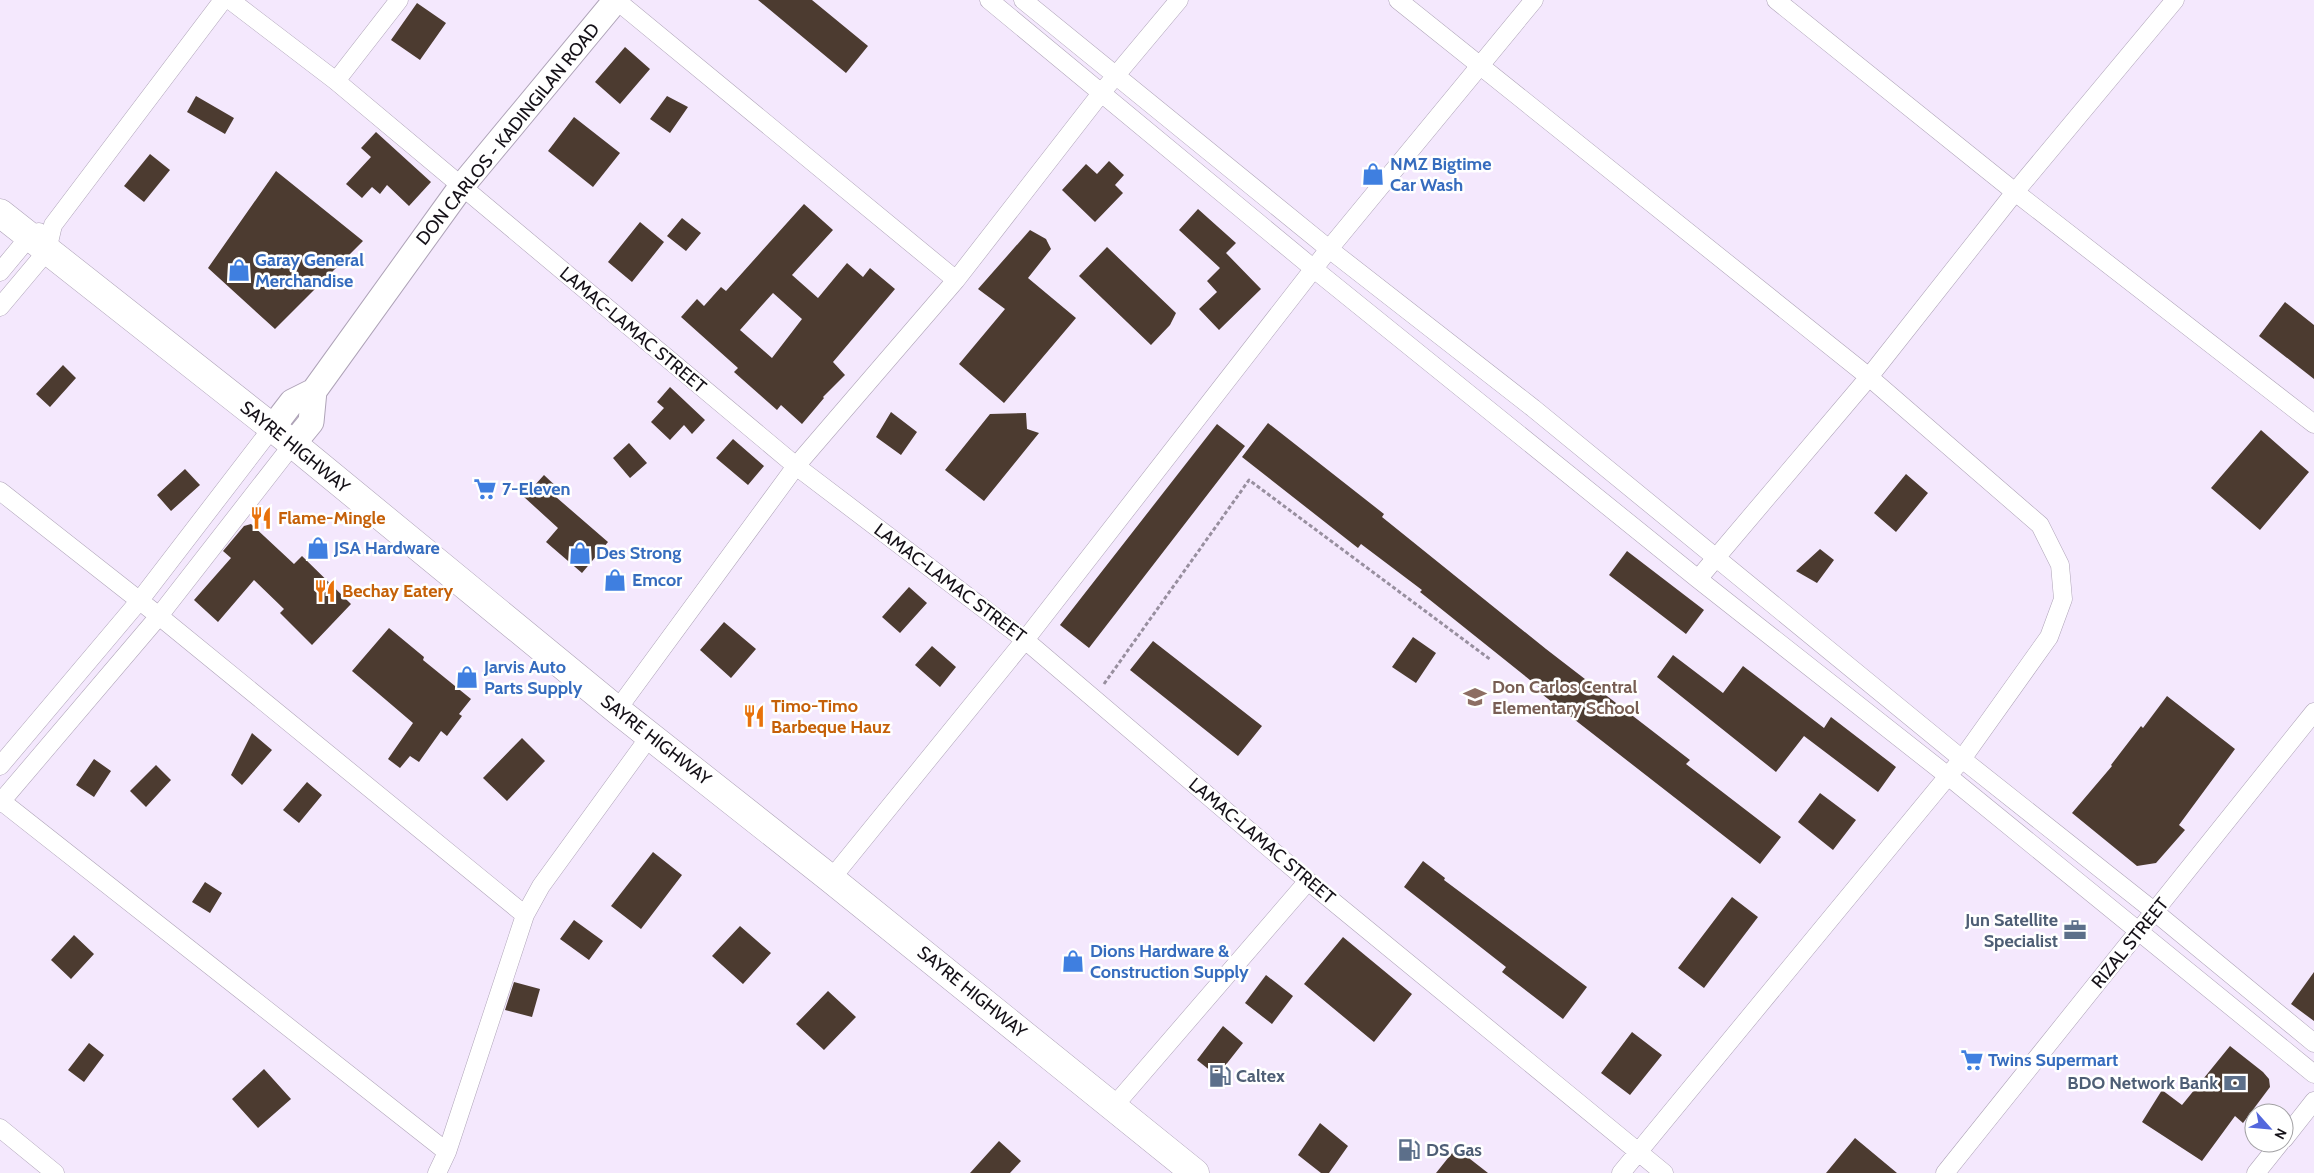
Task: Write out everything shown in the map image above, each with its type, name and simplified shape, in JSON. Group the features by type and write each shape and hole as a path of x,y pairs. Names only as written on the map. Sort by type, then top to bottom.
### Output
{"highway":[{"name":"SAYRE HIGHWAY","path":"0,213 43,238 617,710 831,879 1195,1173"}],"main road":[{"name":"DON CARLOS - KADINGILAN ROAD","path":"314,391 461,187 616,0"},
{"path":"272,428 292,402 314,391"},
{"path":"293,444 311,422 314,391"}],"street":[{"path":"0,307 43,238 223,0"},
{"name":"LAMAC-LAMAC STREET","path":"230,0 336,81 796,466 1025,640 1308,882 1664,1173"},
{"path":"336,81 399,0"},
{"path":"616,0 956,280"},
{"path":"989,0 1314,269 1698,579 1948,776 2314,1074"},
{"path":"1023,0 1329,249 1533,408 1962,759 2155,912 2314,1043"},
{"path":"617,710 796,466 956,280 1102,92 1179,0"},
{"path":"1398,0 1869,377 2040,525 2060,565 2063,599 2049,637 1962,759 1620,1173"},
{"path":"831,879 1025,640 1329,249 1534,0"},
{"path":"1776,0 2015,192 2314,424"},
{"path":"1698,579 1869,377 2015,192 2175,0"},
{"path":"0,272 43,238"},
{"path":"0,766 140,600 272,428"},
{"path":"293,444 159,616 0,802 447,1152"},
{"path":"0,491 140,600 525,915"},
{"name":"RIZAL STREET","path":"1945,1173 2314,712"},
{"path":"437,1173 447,1152 525,915 541,886 650,736"},
{"path":"1114,1106 1308,882"},
{"path":"2294,1126 2314,1101"},
{"path":"0,1128 55,1173"},
{"path":"2256,1173 2272,1153"}],"path":[{"path":"1094,698 1249,480 1491,660"}],"building":[{"path":"758,0 812,0 868,46 846,73"},
{"path":"417,3 446,23 420,60 391,40"},
{"path":"625,47 650,69 620,104 595,82"},
{"path":"196,96 234,118 225,134 187,112"},
{"path":"667,96 688,107 670,133 650,119"},
{"path":"574,117 620,153 593,187 548,151"},
{"path":"376,132 431,182 409,206 387,185 380,194 372,187 362,198 346,184 371,157 361,148"},
{"path":"150,154 170,170 144,202 124,186"},
{"path":"1109,161 1124,175 1115,185 1123,193 1095,222 1062,190 1086,164 1097,174"},
{"path":"276,171 363,241 275,329 208,268"},
{"path":"804,204 833,230 792,275 818,298 847,263 863,277 870,268 895,289 833,362 845,375 823,397 802,424 781,405 777,410 734,372 738,368 681,317 697,299 704,306 721,287 726,291","holes":["773,293 802,319 772,358 740,330"]},
{"path":"1198,209 1236,243 1226,253 1261,289 1219,330 1199,309 1217,292 1207,281 1220,268 1179,230"},
{"path":"682,218 701,233 686,251 667,236"},
{"path":"640,222 664,242 632,282 608,262"},
{"path":"1030,230 1046,239 1051,249 1028,278 1076,318 1004,403 959,364 1005,309 978,289"},
{"path":"1107,247 1176,313 1170,325 1151,345 1079,276"},
{"path":"2285,302 2314,325 2314,379 2259,336"},
{"path":"63,365 76,378 50,407 36,394"},
{"path":"670,387 705,420 692,434 684,425 670,440 651,422 664,408 657,402"},
{"path":"891,412 917,432 901,455 876,437"},
{"path":"1026,413 1027,429 1039,433 984,501 945,470 990,414"},
{"path":"1268,423 1384,514 1382,517 1546,649 1690,760 1686,764 1781,837 1760,864 1543,695 1545,692 1420,592 1422,590 1361,544 1358,548 1242,457"},
{"path":"1217,424 1245,446 1089,648 1060,625"},
{"path":"2261,430 2309,472 2260,530 2211,488"},
{"path":"733,439 764,466 748,485 716,458"},
{"path":"629,443 647,463 630,478 613,458"},
{"path":"185,469 200,485 171,511 157,495"},
{"path":"1906,474 1928,493 1896,532 1874,513"},
{"path":"544,475 561,491 556,497 608,542 582,573 546,542 558,528 524,497"},
{"path":"251,524 294,564 302,556 351,604 312,645 280,613 284,609 254,580 218,622 194,600 231,558 223,551 244,526"},
{"path":"1820,549 1834,560 1817,583 1796,571"},
{"path":"1627,551 1704,610 1686,634 1609,575"},
{"path":"909,587 927,603 900,633 882,617"},
{"path":"724,622 756,649 731,678 700,650"},
{"path":"389,628 424,657 423,660 471,699 459,714 462,716 447,736 441,731 419,762 410,756 400,768 388,759 413,723 352,671"},
{"path":"1413,637 1436,653 1416,683 1392,667"},
{"path":"1153,641 1262,726 1238,756 1130,670"},
{"path":"932,646 956,667 940,687 915,665"},
{"path":"1673,655 1723,693 1743,666 1824,728 1831,717 1896,767 1878,792 1804,736 1776,772 1657,677"},
{"path":"2167,696 2235,749 2179,825 2185,830 2156,863 2137,866 2072,813 2112,766 2141,726 2143,728"},
{"path":"252,733 272,750 242,785 231,775"},
{"path":"522,738 545,761 507,801 483,778"},
{"path":"94,759 111,771 94,797 76,785"},
{"path":"156,765 171,780 146,807 130,791"},
{"path":"307,782 322,795 299,823 283,810"},
{"path":"1820,793 1856,820 1833,850 1798,822"},
{"path":"653,852 682,875 641,929 611,906"},
{"path":"1423,861 1445,878 1444,880 1587,987 1563,1019 1502,972 1506,967 1404,887"},
{"path":"205,882 222,893 210,913 192,902"},
{"path":"1732,897 1758,917 1704,988 1678,968"},
{"path":"574,920 603,941 589,960 560,939"},
{"path":"740,926 771,953 743,984 712,956"},
{"path":"74,935 94,954 71,979 51,960"},
{"path":"1343,937 1412,994 1374,1042 1304,984"},
{"path":"2314,972 2314,1021 2291,1004"},
{"path":"1266,975 1293,996 1272,1024 1245,1003"},
{"path":"514,982 540,989 532,1017 505,1010"},
{"path":"828,991 856,1017 824,1050 796,1024"},
{"path":"1223,1026 1243,1043 1217,1076 1197,1060"},
{"path":"1632,1032 1662,1055 1630,1095 1601,1073"},
{"path":"89,1043 104,1055 84,1082 68,1070"},
{"path":"2230,1046 2269,1079 2270,1087 2258,1103 2244,1103 2243,1123 2235,1116 2202,1161 2142,1122 2162,1090 2182,1105"},
{"path":"264,1069 291,1099 258,1128 232,1099"},
{"path":"1320,1123 1348,1146 1329,1173 1321,1173 1298,1155"},
{"path":"1855,1138 1897,1173 1826,1173"},
{"path":"999,1141 1021,1161 1010,1173 970,1173"},
{"path":"1456,1148 1488,1173 1436,1173"}],"place":[{"name":"NMZ Bigtime Car Wash","path":"1373,174"},
{"name":"Garay General Merchandise","path":"239,270"},
{"name":"7-Eleven","path":"485,489"},
{"name":"Flame-Mingle","path":"261,518"},
{"name":"JSA Hardware","path":"318,548"},
{"name":"Des Strong","path":"580,553"},
{"name":"Emcor","path":"615,580"},
{"name":"Bechay Eatery","path":"325,591"},
{"name":"Jarvis Auto Parts Supply","path":"467,677"},
{"name":"Don Carlos Central Elementary School","path":"1475,697"},
{"name":"Timo-Timo Barbeque Hauz","path":"754,716"},
{"name":"Jun Satellite Specialist","path":"2075,930"},
{"name":"Dions Hardware & Construction Supply","path":"1073,961"},
{"name":"Twins Supermart","path":"1972,1060"},
{"name":"Caltex","path":"1220,1076"},
{"name":"BDO Network Bank","path":"2235,1083"},
{"name":"DS Gas","path":"1409,1150"}]}
